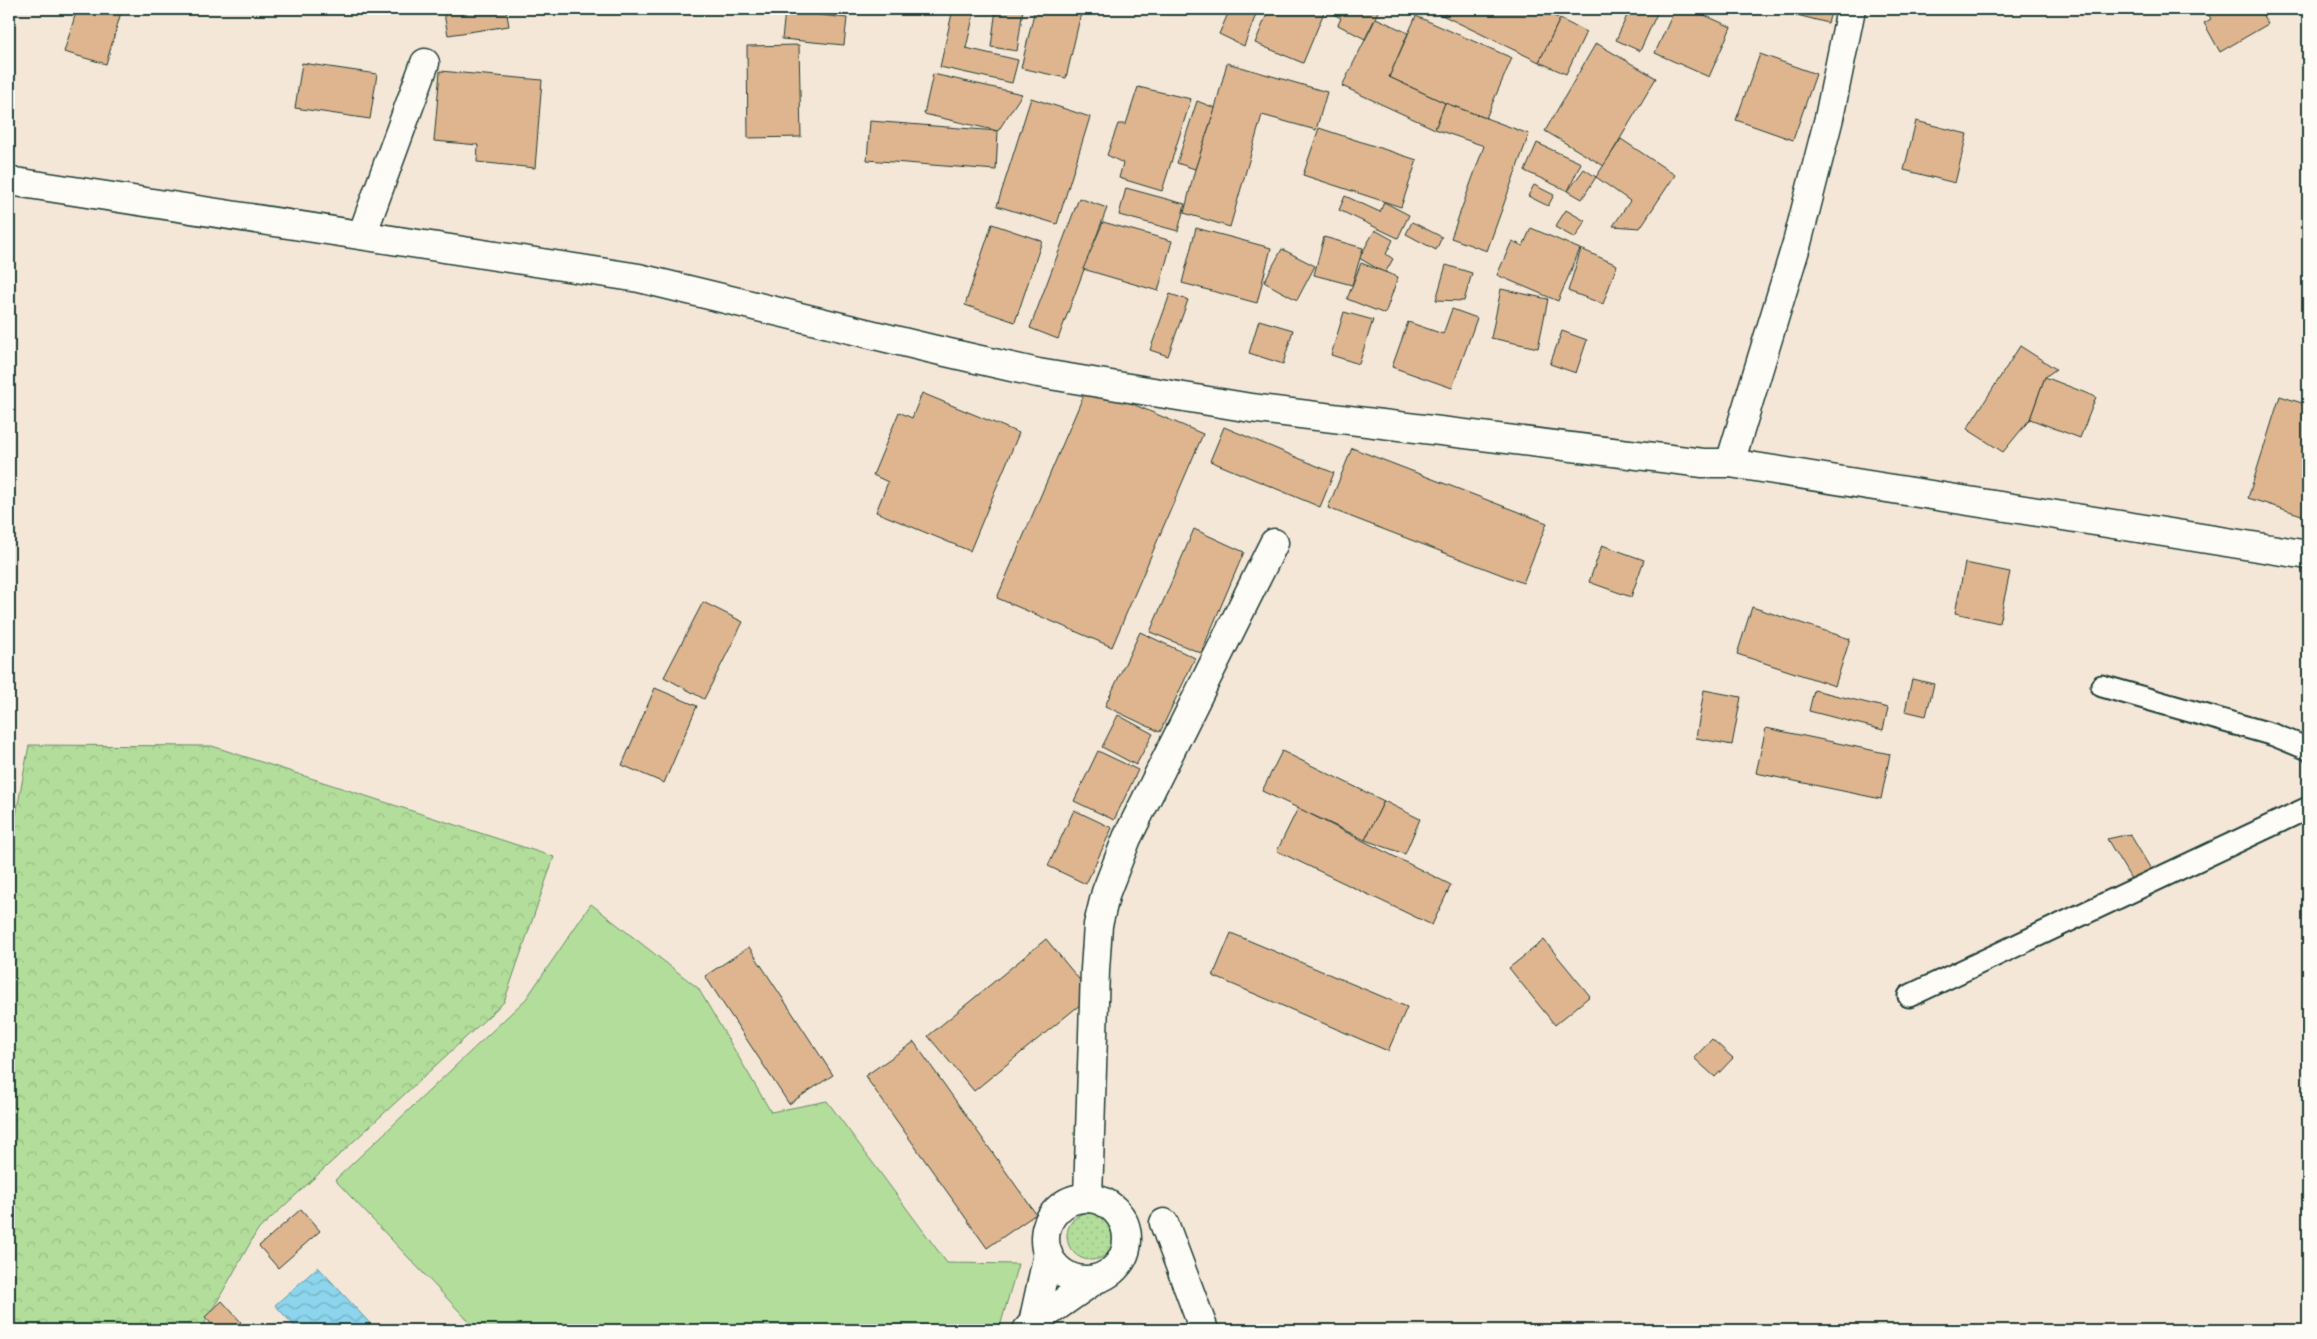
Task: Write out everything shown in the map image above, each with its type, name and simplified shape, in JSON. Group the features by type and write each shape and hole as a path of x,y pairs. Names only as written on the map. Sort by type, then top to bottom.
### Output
{"street":[{"path":"1730,463 1733,446 1797,243 1828,118 1851,9"},
{"path":"362,235 425,63"},
{"path":"9,181 639,278 932,349 1047,374 1251,408 1703,463 1730,463 2308,555"},
{"path":"1088,1198 1095,970 1098,925 1106,892 1127,838 1274,543"},
{"path":"1030,1327 1096,1279 1107,1275 1124,1256 1128,1244 1127,1232 1122,1218 1112,1207 1101,1200 1088,1198 1074,1200 1062,1206 1052,1216 1047,1228 1045,1241 1048,1254 1056,1266 1068,1275 1081,1280 1096,1279"},
{"path":"1164,1223 1204,1330"},
{"path":"1030,1327 1048,1254"}],"lane":[{"path":"2102,686 2274,735 2308,749"},
{"path":"1909,996 2308,808"}],"green space":[{"path":"29,745 212,746 554,857 504,1002 257,1231 201,1330 9,1330 9,852"},
{"path":"591,904 698,988 771,1112 827,1101 947,1263 1018,1264 999,1330 477,1330 335,1180 526,999"},
{"path":"1091,1212 1100,1214 1108,1219 1113,1227 1115,1236 1113,1245 1108,1253 1100,1258 1091,1260 1082,1258 1074,1253 1069,1245 1067,1236 1069,1227 1074,1219 1082,1214"}],"water":[{"path":"318,1267 376,1330 298,1330 275,1305"}],"building":[{"path":"77,9 122,9 106,64 64,52"},
{"path":"443,9 506,9 509,26 448,35"},
{"path":"953,9 975,9 966,48 1018,60 1012,83 940,67"},
{"path":"996,9 1023,9 1017,51 991,47"},
{"path":"1035,9 1082,9 1066,78 1021,68"},
{"path":"1230,9 1258,9 1244,46 1219,34"},
{"path":"1269,9 1325,10 1303,63 1255,43"},
{"path":"1323,9 1379,10 1365,39 1338,25 1341,18"},
{"path":"1423,9 1446,9 1444,16"},
{"path":"1447,9 1540,9 1560,19 1539,62 1444,16"},
{"path":"1630,9 1659,9 1640,51 1616,40"},
{"path":"1675,9 1691,9 1731,27 1709,77 1655,53"},
{"path":"1774,9 1832,9 1828,23"},
{"path":"2205,9 2259,9 2268,24 2220,52 2204,23 2211,19"},
{"path":"785,11 847,18 844,45 782,39"},
{"path":"1416,16 1512,58 1486,118 1445,103 1389,77"},
{"path":"1376,18 1408,33 1389,77 1445,103 1435,129 1342,86"},
{"path":"1560,19 1586,32 1566,74 1539,62"},
{"path":"1596,43 1656,78 1604,166 1545,131"},
{"path":"799,45 801,137 748,138 747,46"},
{"path":"1760,54 1816,74 1793,140 1736,120"},
{"path":"302,63 377,74 370,119 295,108"},
{"path":"1227,63 1327,92 1316,130 1262,115 1230,227 1184,213 1195,169 1215,108"},
{"path":"440,71 542,80 535,168 477,162 478,145 434,141"},
{"path":"933,74 1022,94 998,131 924,114"},
{"path":"1138,87 1191,99 1162,191 1119,178 1123,163 1107,155 1118,124 1126,124"},
{"path":"1031,98 1090,117 1057,224 997,206"},
{"path":"1197,101 1215,108 1195,169 1177,163"},
{"path":"1445,103 1529,134 1487,251 1451,238 1484,146 1435,129"},
{"path":"870,121 998,131 996,170 867,160"},
{"path":"1916,121 1967,134 1955,183 1904,170"},
{"path":"1319,128 1417,160 1401,207 1303,175"},
{"path":"1621,139 1675,175 1640,228 1613,226 1630,201 1596,177"},
{"path":"1537,143 1581,163 1568,191 1525,171"},
{"path":"1584,169 1596,177 1582,199 1568,191"},
{"path":"1534,185 1554,195 1548,206 1528,196"},
{"path":"1126,188 1185,204 1178,231 1119,215"},
{"path":"1345,196 1380,212 1384,202 1409,215 1398,238 1339,210"},
{"path":"1079,198 1107,208 1058,339 1030,328"},
{"path":"1566,210 1585,221 1575,238 1555,227"},
{"path":"1103,222 1172,241 1158,291 1083,269"},
{"path":"1412,222 1442,237 1436,250 1406,234"},
{"path":"992,224 1042,241 1015,322 965,305"},
{"path":"1196,228 1271,248 1257,303 1182,283"},
{"path":"1531,228 1580,249 1558,301 1497,275 1512,241 1523,246"},
{"path":"1375,230 1393,240 1386,254 1393,259 1385,273 1359,258"},
{"path":"1324,237 1363,248 1352,285 1314,275"},
{"path":"1282,249 1315,266 1297,300 1264,282"},
{"path":"1581,249 1617,265 1603,304 1568,291"},
{"path":"1361,263 1398,277 1385,314 1347,299"},
{"path":"1446,265 1472,273 1464,301 1436,300"},
{"path":"1501,289 1548,299 1538,348 1491,338"},
{"path":"1170,294 1188,300 1168,356 1150,350"},
{"path":"1452,309 1477,318 1452,388 1392,367 1408,322 1443,334"},
{"path":"1344,312 1373,320 1359,364 1331,355"},
{"path":"1259,320 1293,330 1283,364 1249,353"},
{"path":"1562,331 1587,340 1576,373 1550,364"},
{"path":"2020,346 2056,369 2045,377 2030,419 2003,452 1967,429"},
{"path":"2045,377 2096,397 2080,438 2030,419"},
{"path":"1088,385 1203,434 1112,647 997,598"},
{"path":"922,393 1019,433 970,551 876,512 888,482 873,475 899,412 912,418"},
{"path":"2280,396 2308,405 2308,517 2248,498"},
{"path":"1224,427 1334,473 1320,507 1210,461"},
{"path":"1352,448 1547,523 1523,583 1328,508"},
{"path":"1194,529 1244,552 1201,653 1150,632"},
{"path":"1602,545 1644,560 1631,597 1589,582"},
{"path":"1965,563 2010,572 1999,623 1955,613"},
{"path":"703,602 743,622 704,699 664,677"},
{"path":"1752,607 1850,639 1835,686 1737,654"},
{"path":"1140,632 1195,658 1160,732 1105,706"},
{"path":"1912,679 1934,684 1926,716 1905,711"},
{"path":"655,688 697,706 664,783 622,765"},
{"path":"1704,690 1741,697 1732,745 1696,738"},
{"path":"1814,690 1888,708 1883,730 1809,711"},
{"path":"1118,715 1153,734 1136,765 1102,747"},
{"path":"1766,728 1890,754 1881,799 1756,773"},
{"path":"1098,751 1138,770 1114,820 1074,801"},
{"path":"1282,751 1384,801 1365,840 1262,791"},
{"path":"1384,801 1420,819 1405,854 1365,840"},
{"path":"1298,808 1451,885 1432,925 1277,851"},
{"path":"1074,810 1112,828 1086,884 1048,866"},
{"path":"2130,834 2155,876 2136,887 2107,839"},
{"path":"1231,933 1407,1007 1388,1051 1213,976"},
{"path":"1046,939 1092,995 974,1091 928,1036"},
{"path":"1544,940 1590,996 1555,1025 1509,968"},
{"path":"749,947 833,1075 789,1104 705,976"},
{"path":"1712,1039 1733,1058 1715,1077 1694,1058"},
{"path":"914,1042 1036,1214 987,1248 865,1076"},
{"path":"301,1209 320,1231 278,1268 259,1246"},
{"path":"222,1301 241,1322 230,1330 217,1330 205,1317"}]}
